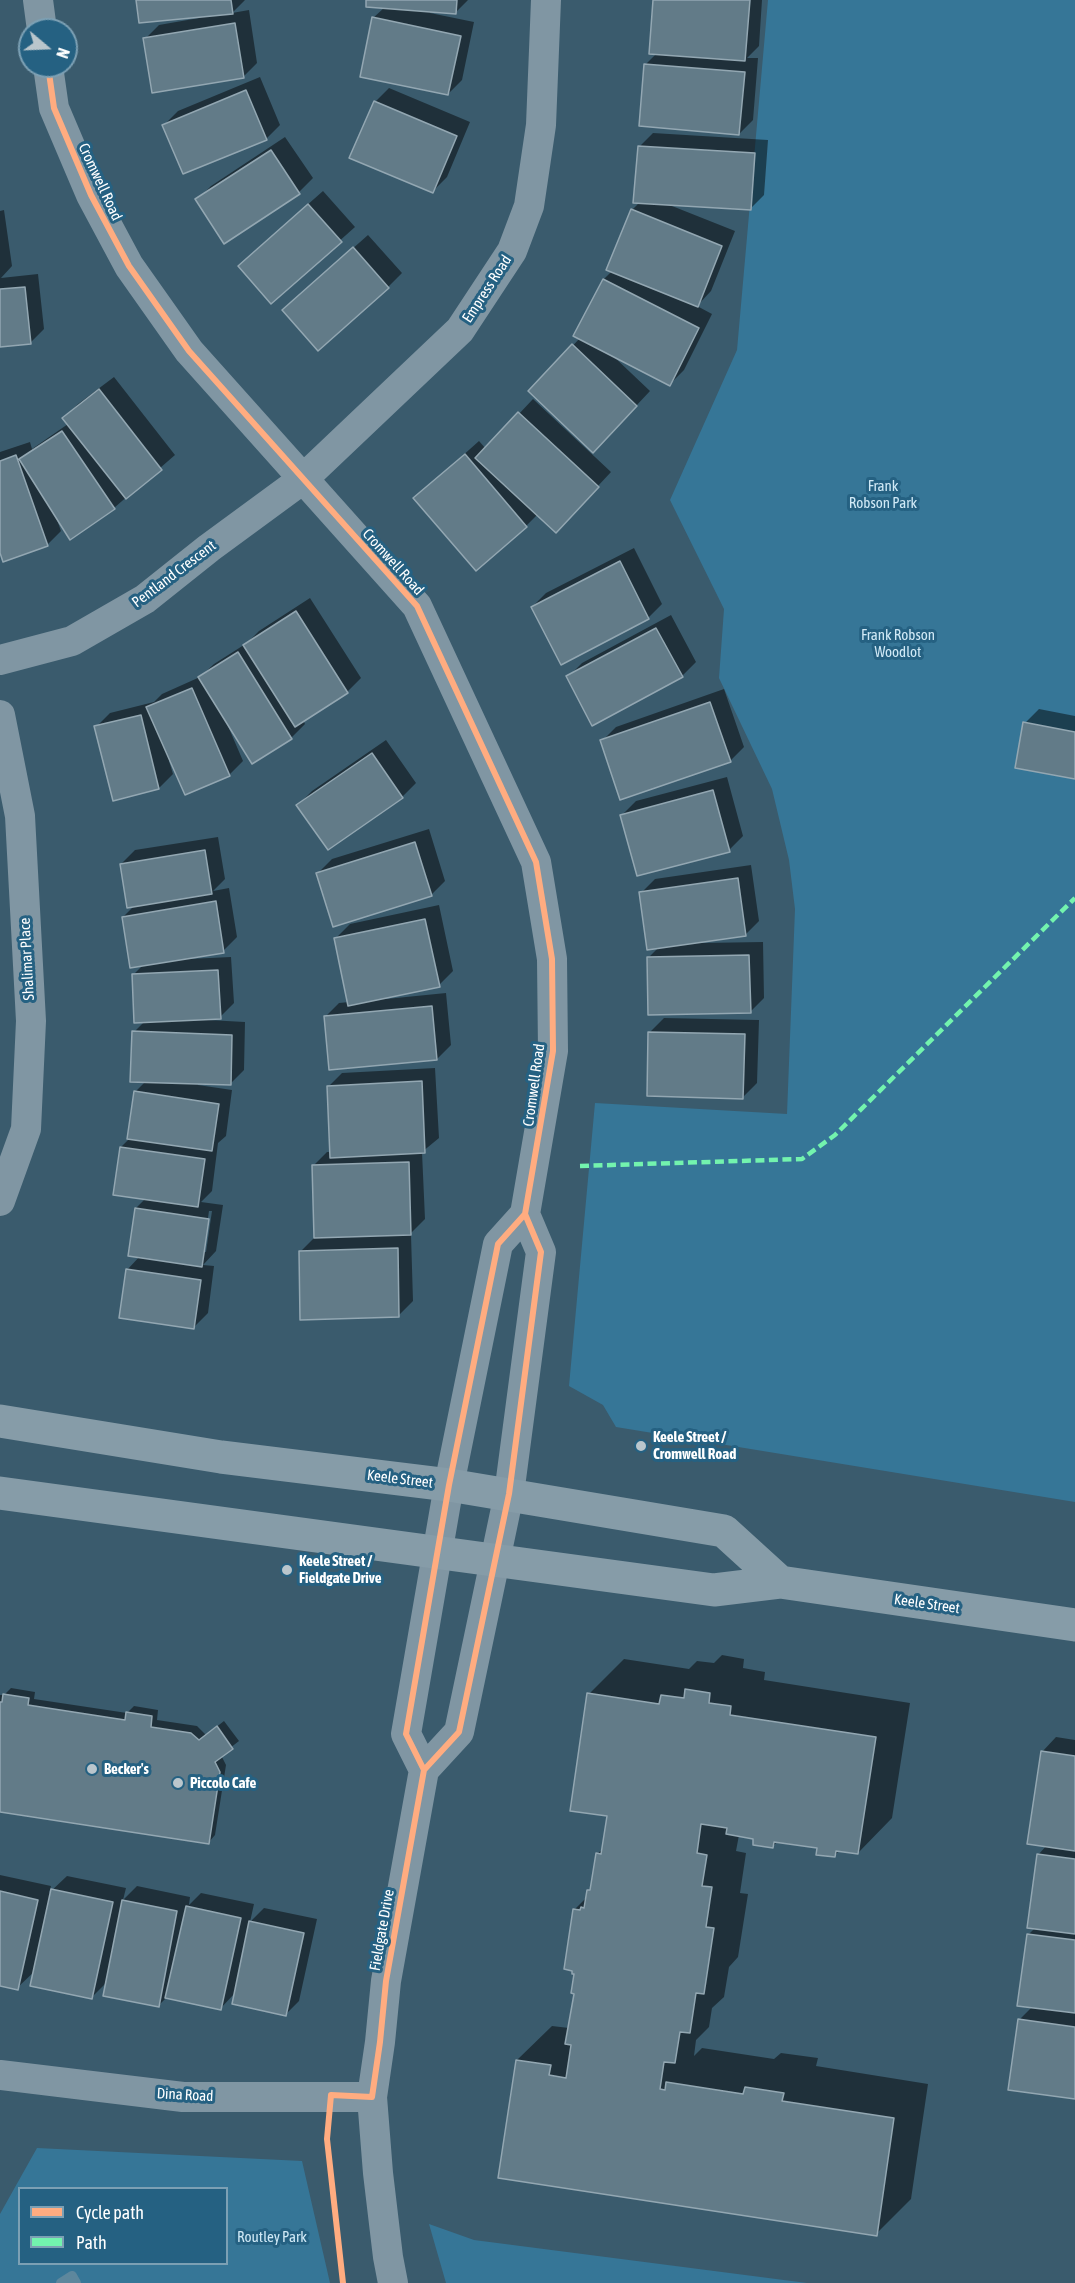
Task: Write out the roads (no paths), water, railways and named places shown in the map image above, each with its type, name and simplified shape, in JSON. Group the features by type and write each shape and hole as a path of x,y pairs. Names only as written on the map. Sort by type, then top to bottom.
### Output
{"main road":[{"name":"Keele Street","path":"0,1421 221,1457 509,1494 724,1531 780,1582"},
{"name":"Keele Street","path":"0,1493 714,1590 780,1582 1075,1625"}],"street":[{"path":"38,0 40,18"},
{"name":"Empress Road","path":"303,479 460,330 512,251 529,206 541,125 546,0"},
{"name":"Cromwell Road","path":"50,78 54,108 91,195 129,266 189,351 417,606 536,862 552,959 553,1051 525,1214"},
{"name":"Pentland Crescent","path":"0,660 72,641 145,599 209,548 303,479"},
{"name":"Shalimar Place","path":"0,715 20,816 31,1021 26,1129 0,1201"},
{"path":"525,1214 541,1252 509,1494 459,1732 424,1770 406,1734 449,1485 498,1244 525,1214"},
{"name":"Fieldgate Drive","path":"393,2283 388,2257 372,2097 386,1981 424,1770"},
{"name":"Dina Road","path":"0,2075 183,2097 372,2097"}],"waterway":[{"path":"61,2283 72,2276 76,2283"}],"place":[{"name":"Keele Street / Cromwell Road","path":"641,1446"},
{"name":"Keele Street / Fieldgate Drive","path":"287,1570"},
{"name":"Becker's","path":"92,1769"},
{"name":"Piccolo Cafe","path":"178,1783"}],"park label":[{"name":"Frank Robson Park","path":"883,494"},
{"name":"Frank Robson Woodlot","path":"898,644"},
{"name":"Routley Park","path":"272,2237"}]}
